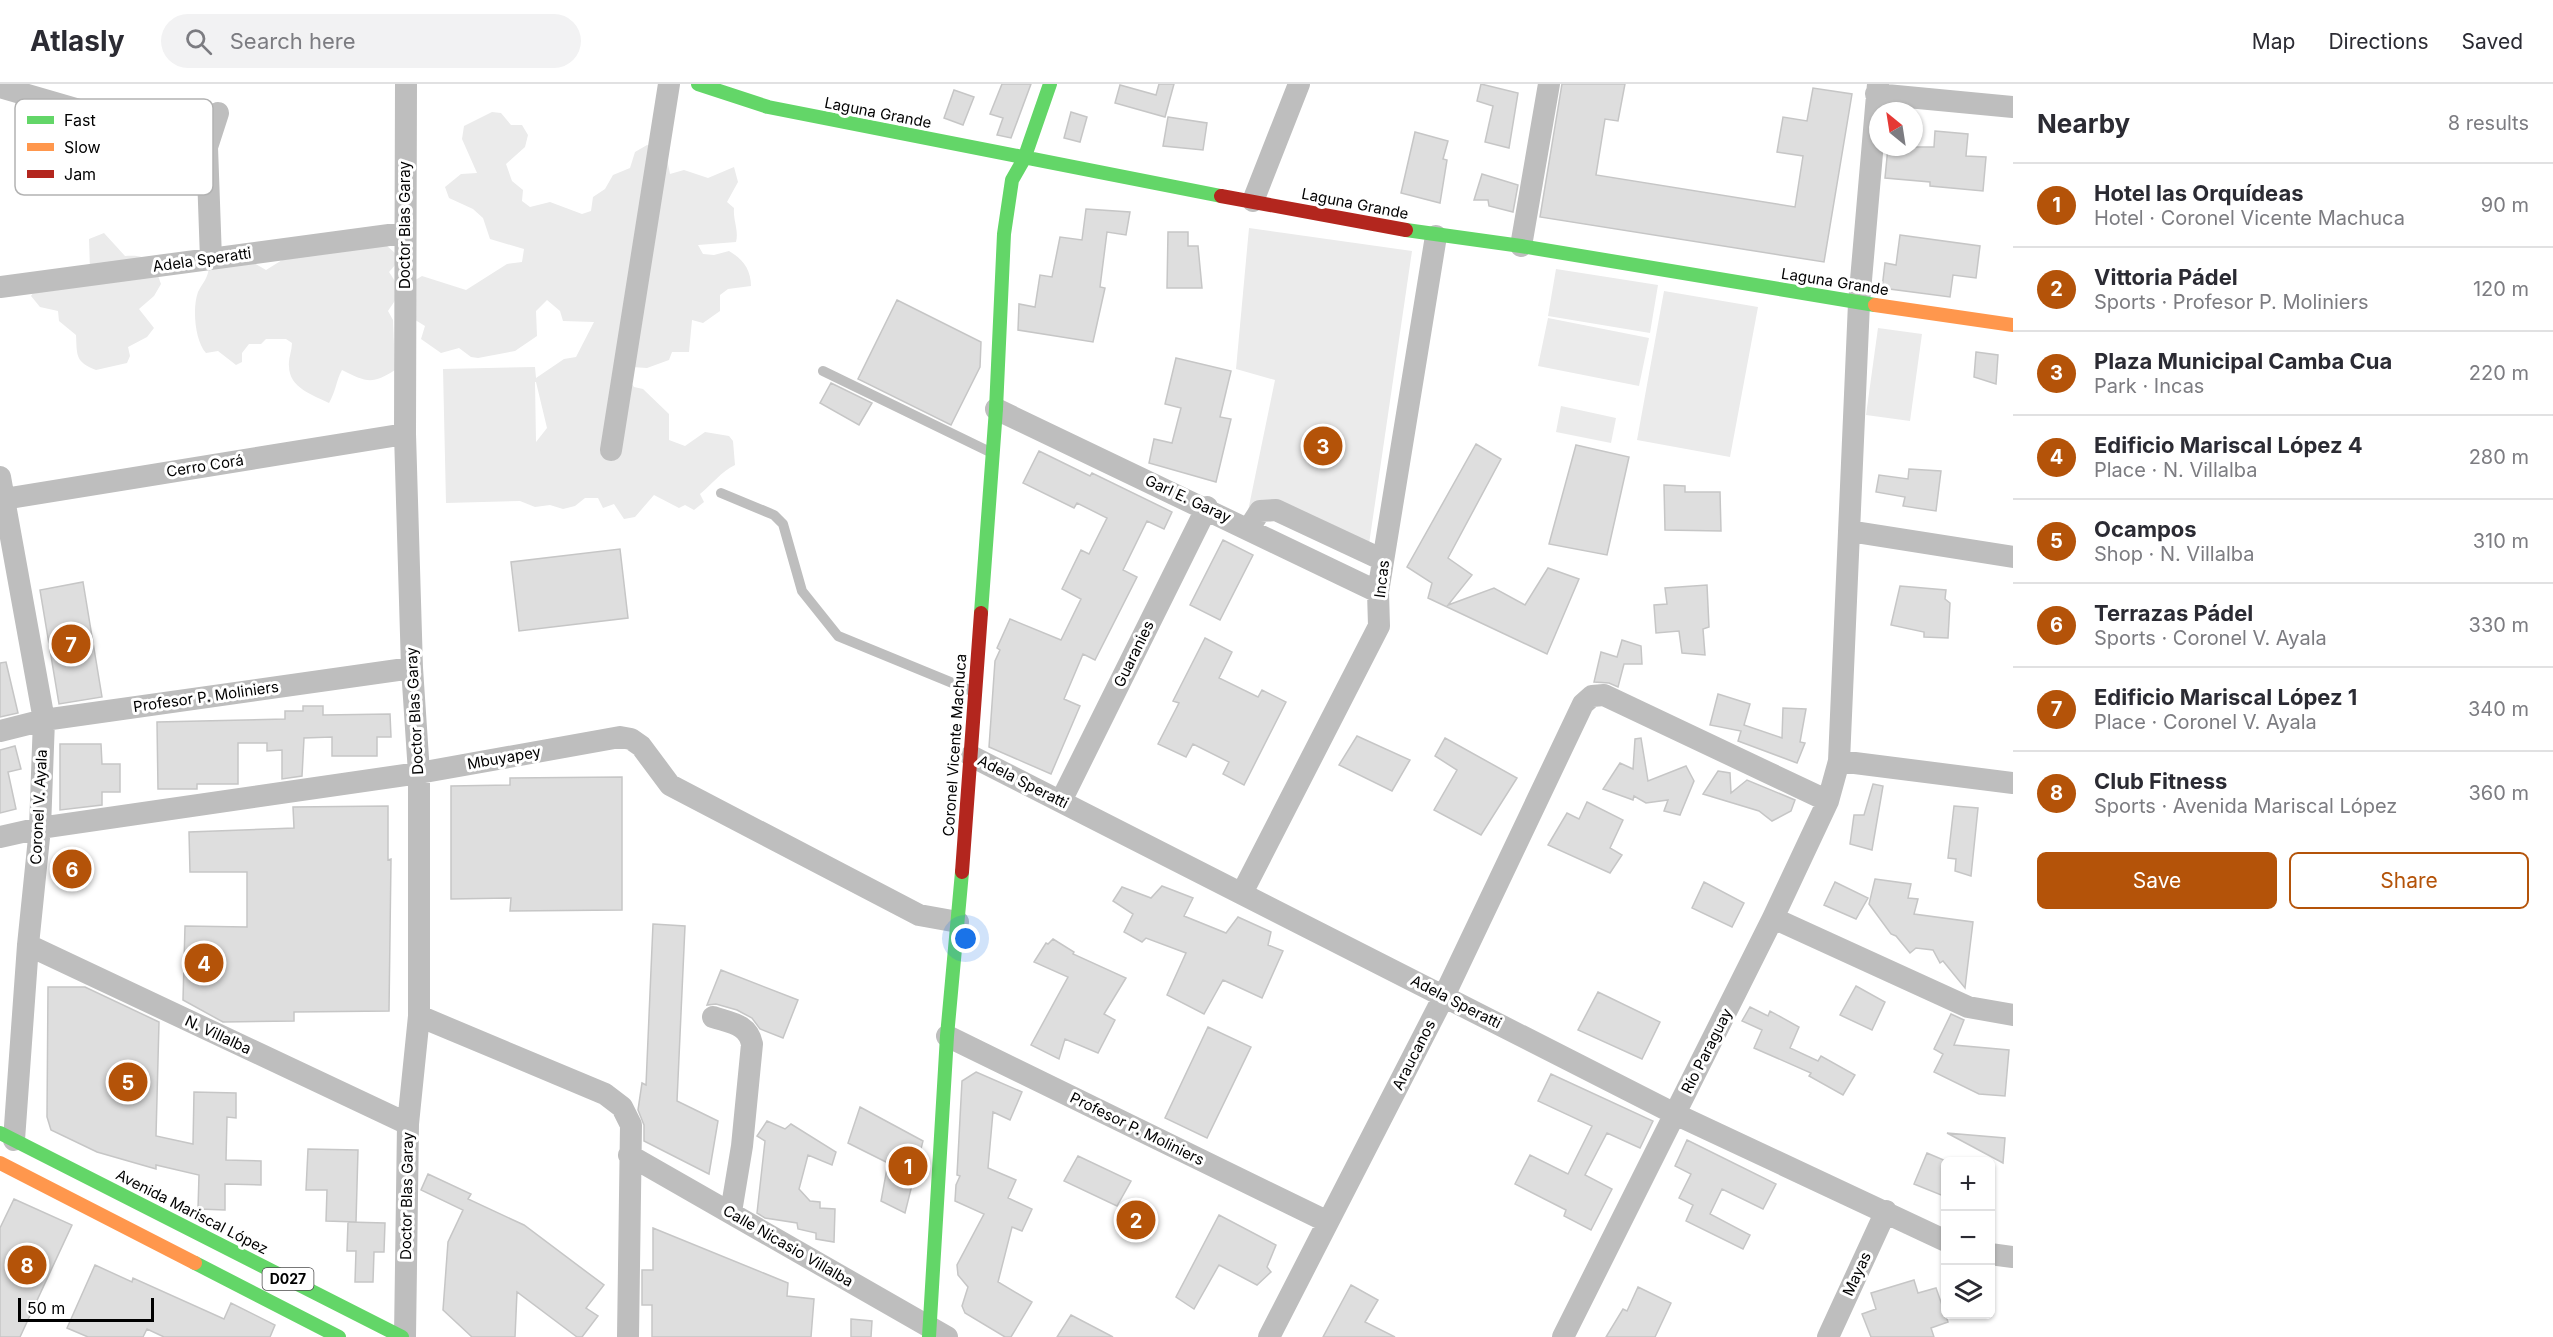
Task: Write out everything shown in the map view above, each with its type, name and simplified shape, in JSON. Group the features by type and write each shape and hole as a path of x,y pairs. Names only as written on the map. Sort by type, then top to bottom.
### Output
{"main road":[{"name":"Laguna Grande","path":"698,84 768,107 1024,159 1436,236 1521,246 1858,303 2013,326"},
{"name":"Coronel Vicente Machuca","path":"935,1334 947,1036 958,922 993,454 1004,234 1012,180 1024,159 1050,84"},
{"path":"1,1167 7,1137"},
{"name":"Avenida Mariscal López","path":"7,1137 404,1337"},
{"name":"D027","path":"1,1167 339,1337"}],"street":[{"name":"Doctor Blas Garay","path":"404,1337 408,1124 419,1016 419,773 412,668 405,434 406,84"},
{"path":"610,450 669,84"},
{"path":"1253,201 1299,84"},
{"path":"1521,246 1549,84"},
{"path":"0,87 57,94 71,99"},
{"path":"1877,89 2013,107"},
{"name":"Río Paraguay","path":"1563,1337 1773,918 1828,801 1839,761 1858,303 1877,89"},
{"path":"213,128 218,113"},
{"path":"209,195 211,259"},
{"name":"Adela Speratti","path":"0,287 404,232"},
{"name":"Incas","path":"1242,893 1379,626 1378,592 1436,236"},
{"name":"Garl E. Garay","path":"996,408 1207,507 1378,592"},
{"name":"Cerro Corá","path":"2,488 405,434"},
{"name":"Coronel V. Ayala","path":"2,488 44,720 40,828 7,1137"},
{"name":"Guaranies","path":"1061,801 1207,507"},
{"path":"1249,528 1260,511 1276,510 1383,560"},
{"path":"1849,531 2013,557"},
{"name":"Profesor P. Moliniers","path":"0,731 44,720 412,668"},
{"name":"Araucanos","path":"1269,1337 1444,996 1583,704 1592,696 1604,695 1828,801"},
{"name":"Mbuyapey","path":"0,837 40,828 419,773 620,737 631,739 641,746 670,785 919,915 958,922"},
{"name":"Adela Speratti","path":"971,756 1675,1114 1941,1238"},
{"path":"1839,761 2013,783"},
{"path":"1773,918 1968,1007 2013,1015"},
{"name":"N. Villalba","path":"28,945 408,1124"},
{"path":"419,1016 605,1094 622,1107 631,1125 628,1337"},
{"path":"713,1017 745,1028 750,1033 752,1044 742,1146 731,1212"},
{"name":"Profesor P. Moliniers","path":"947,1036 1328,1222"},
{"name":"Calle Nicasio Villalba","path":"629,1155 731,1212 935,1334"},
{"name":"Mayas","path":"1828,1337 1886,1211"},
{"path":"1995,1255 2013,1257"}],"lane":[{"path":"823,370 993,454"},
{"path":"721,493 774,515 783,524 802,591 838,636 975,692"}],"shaded area":[{"path":"492,112 501,113 511,125 522,125 528,135 525,147 506,164 512,181 523,190 522,201 530,207 550,202 582,214 591,211 593,197 605,189 613,175 630,168 635,152 647,145 665,149 670,174 684,170 708,178 734,167 738,182 727,202 734,208 736,242 698,245 703,254 714,255 729,251 734,254 748,270 751,286 728,289 720,295 720,311 703,323 692,320 689,352 672,352 669,360 647,368 632,367 623,371 634,387 643,389 669,414 669,440 685,446 705,432 729,436 733,441 735,465 700,494 704,502 694,510 685,505 679,508 654,495 635,517 624,519 614,504 603,508 598,498 585,498 575,506 563,509 550,505 535,507 520,501 446,503 443,369 535,367 536,378 564,359 576,357 594,322 563,321 560,311 547,300 536,311 537,336 515,351 478,358 471,357 459,348 441,353 421,339 425,326 412,318 412,282 422,276 466,290 507,264 522,262 524,249 490,239 483,218 473,209 449,198 445,187 461,174 477,173 462,139 464,126","holes":["535,382 536,382 547,428 536,442"]},
{"path":"1249,228 1412,251 1368,551 1248,511 1275,380 1236,369"},
{"path":"104,233 125,256 140,256 149,261 156,270 161,284 154,296 139,309 154,328 147,337 128,347 130,356 127,363 96,370 84,364 78,357 76,335 59,321 58,311 40,307 31,296 40,282 90,270 89,239"},
{"path":"376,236 396,254 397,263 389,272 396,283 398,292 388,311 393,320 395,370 380,378 369,380 342,370 329,403 309,394 293,380 289,363 292,343 286,339 266,339 261,344 249,344 242,353 242,362 236,365 218,351 206,353 202,348 197,333 195,307 198,292 209,266 240,255 266,270 287,257"},
{"path":"1556,269 1658,285 1650,333 1548,316"},
{"path":"1664,291 1758,307 1730,457 1637,440"},
{"path":"1548,318 1649,338 1639,386 1538,366"},
{"path":"1878,328 1922,334 1910,421 1866,415"},
{"path":"1561,406 1616,418 1611,443 1556,432"}],"building":[{"path":"1002,84 1031,84 1011,138 997,135 1003,118 990,114"},
{"path":"1159,84 1174,84 1165,117 1115,103 1120,85 1156,95"},
{"path":"1481,84 1518,93 1509,148 1485,142 1493,106 1477,101"},
{"path":"1562,84 1625,84 1618,121 1605,119 1596,175 1795,207 1803,156 1777,152 1783,117 1807,121 1813,88 1852,94 1824,262 1540,217"},
{"path":"954,90 974,97 963,125 944,118"},
{"path":"1071,112 1087,117 1080,142 1064,138"},
{"path":"1168,117 1207,123 1203,150 1163,146"},
{"path":"1935,131 1968,134 1966,156 1986,157 1983,191 1930,186 1930,182 1885,178 1887,156 1923,156 1923,147 1934,147"},
{"path":"1415,132 1448,141 1443,159 1447,160 1440,203 1401,193"},
{"path":"1482,174 1518,185 1513,212 1489,206 1488,200 1474,200"},
{"path":"1086,209 1130,212 1126,235 1107,232 1100,287 1105,288 1093,342 1018,330 1019,304 1035,307 1040,275 1052,277 1060,237 1082,240"},
{"path":"1168,232 1188,232 1188,246 1198,246 1202,288 1167,288"},
{"path":"1900,235 1980,246 1976,278 1953,275 1950,297 1882,288 1885,263 1896,265"},
{"path":"897,300 981,342 980,367 951,425 858,379"},
{"path":"1976,352 1998,355 1996,384 1974,377"},
{"path":"1176,358 1231,371 1220,417 1231,419 1216,482 1149,463 1154,439 1172,443 1181,408 1165,404"},
{"path":"831,383 872,403 859,425 820,403"},
{"path":"1476,444 1501,459 1448,558 1472,575 1448,605 1494,588 1525,605 1548,568 1579,579 1547,654 1428,598 1432,583 1407,567"},
{"path":"1576,445 1629,457 1607,555 1549,544"},
{"path":"1039,451 1090,476 1092,473 1172,512 1164,529 1147,521 1123,570 1137,577 1095,660 1083,654 1064,699 1080,706 1051,774 989,747 995,661 1000,650 997,648 1010,619 1061,640 1081,599 1062,589 1081,550 1089,554 1107,518 1077,503 1074,508 1023,483"},
{"path":"1909,469 1941,471 1936,511 1903,506 1905,497 1876,492 1879,475 1908,479"},
{"path":"1664,485 1685,486 1685,492 1720,492 1721,531 1665,530"},
{"path":"1223,540 1253,555 1220,620 1190,605"},
{"path":"620,549 628,618 519,631 511,562"},
{"path":"83,582 102,697 59,704 40,590"},
{"path":"1707,585 1709,627 1703,629 1705,655 1682,653 1679,631 1656,633 1654,605 1667,604 1665,588"},
{"path":"1900,586 1946,590 1945,599 1950,603 1948,638 1924,637 1924,632 1891,625"},
{"path":"1205,638 1232,652 1219,678 1258,697 1262,690 1286,702 1244,785 1223,774 1229,762 1193,744 1186,757 1158,744 1179,703 1173,701"},
{"path":"1622,640 1641,646 1642,664 1624,664 1618,687 1609,683 1594,682 1601,652 1617,657"},
{"path":"6,662 18,713 0,717 0,663"},
{"path":"1718,694 1750,704 1744,725 1782,738 1783,708 1806,709 1800,742 1805,743 1797,763 1738,741 1741,731 1710,725"},
{"path":"303,706 323,706 323,715 390,714 391,737 377,737 377,756 332,756 332,737 304,738 302,776 282,779 282,750 267,751 267,743 238,743 238,784 197,784 197,789 158,789 157,722 285,719 285,711 303,711"},
{"path":"1357,736 1410,760 1392,791 1339,765"},
{"path":"1445,738 1517,778 1481,835 1434,810 1457,770 1435,756"},
{"path":"1641,738 1648,781 1686,766 1694,781 1680,815 1664,811 1668,800 1646,803 1634,796 1633,800 1603,789 1620,763 1633,769 1635,739"},
{"path":"60,744 101,744 102,764 120,764 120,792 102,792 102,805 60,810"},
{"path":"15,746 21,769 8,772 16,809 0,813 0,750"},
{"path":"1718,771 1730,773 1731,793 1747,780 1795,800 1791,811 1772,821 1759,811 1703,794"},
{"path":"622,777 622,910 510,911 511,898 451,899 451,786 510,785 510,778"},
{"path":"1873,784 1883,786 1872,850 1850,844 1854,815 1864,815"},
{"path":"1587,802 1623,820 1610,848 1622,855 1610,873 1548,845 1567,813 1579,819"},
{"path":"388,806 388,860 391,859 389,1011 294,1012 294,1021 223,1022 183,1000 185,926 247,927 247,872 190,872 189,832 294,828 293,807"},
{"path":"1954,806 1978,808 1971,876 1955,871 1956,859 1948,858"},
{"path":"1875,879 1911,884 1908,898 1918,899 1914,914 1973,922 1965,988 1943,961 1940,963 1933,950 1916,948 1910,953 1896,936 1891,934 1869,904"},
{"path":"1704,882 1744,903 1732,927 1692,908"},
{"path":"1835,882 1868,898 1856,919 1824,905"},
{"path":"1162,886 1193,898 1184,916 1226,933 1238,917 1271,932 1268,945 1283,951 1262,998 1223,980 1204,1014 1167,995 1186,953 1146,938 1142,942 1124,932 1133,914 1113,901 1122,887 1151,898"},
{"path":"653,924 685,926 677,1101 718,1121 709,1174 644,1141 644,1125 638,1110 642,1083 646,1085"},
{"path":"1053,939 1074,952 1073,954 1126,978 1104,1014 1115,1020 1098,1053 1065,1039 1059,1059 1031,1045 1068,977 1034,962 1046,943 1048,944"},
{"path":"721,970 798,1000 783,1038 760,1029 752,1018 737,1010 716,1004 707,1005"},
{"path":"1856,986 1885,1002 1872,1030 1840,1015"},
{"path":"48,987 85,987 159,1022 156,1136 193,1144 194,1092 236,1093 236,1118 227,1117 226,1160 261,1161 261,1185 225,1184 225,1210 198,1209 199,1175 156,1165 156,1169 97,1152 51,1130 47,1117"},
{"path":"1598,992 1660,1022 1642,1059 1578,1030"},
{"path":"1750,1007 1768,1016 1770,1011 1799,1027 1790,1048 1818,1061 1821,1056 1855,1075 1843,1095 1809,1076 1811,1073 1754,1048 1762,1030 1742,1021"},
{"path":"1951,1014 1964,1020 1954,1045 2009,1050 2005,1096 1979,1094 1934,1072 1943,1054 1934,1049"},
{"path":"1208,1027 1251,1047 1207,1138 1165,1118"},
{"path":"976,1072 1022,1092 1010,1120 993,1112 988,1168 1016,1180 1008,1198 1032,1209 1022,1231 1012,1227 998,1282 1032,1302 1011,1337 1005,1337 965,1313 962,1306 968,1287 958,1275 957,1265 984,1214 955,1201 956,1185 960,1176 957,1175 962,1081"},
{"path":"1551,1074 1653,1121 1640,1148 1607,1133 1585,1175 1612,1189 1591,1230 1564,1216 1566,1210 1515,1184 1530,1155 1568,1174 1592,1126 1538,1101"},
{"path":"860,1107 923,1141 905,1213 881,1201 888,1163 848,1143"},
{"path":"767,1121 785,1129 791,1124 836,1152 832,1165 808,1155 799,1189 810,1201 820,1202 820,1208 835,1209 834,1242 816,1239 816,1233 798,1229 797,1223 765,1218 757,1213 765,1141 757,1136"},
{"path":"1947,1133 2005,1138 2003,1163"},
{"path":"1687,1140 1776,1184 1763,1209 1722,1189 1710,1214 1750,1235 1743,1249 1686,1221 1693,1205 1679,1198 1691,1174 1675,1166"},
{"path":"308,1149 358,1150 356,1222 326,1221 327,1190 306,1190"},
{"path":"1927,1153 1941,1159 1941,1195 1914,1184"},
{"path":"1078,1156 1131,1181 1117,1206 1064,1181"},
{"path":"428,1174 471,1194 468,1199 524,1225 604,1285 586,1308 598,1316 582,1337 577,1337 517,1292 515,1337 472,1337 443,1310 448,1242 463,1210 421,1190"},
{"path":"14,1199 72,1225 20,1337 0,1337 0,1228"},
{"path":"1219,1215 1276,1245 1267,1267 1271,1272 1257,1285 1219,1265 1194,1309 1176,1297"},
{"path":"348,1222 385,1223 384,1252 374,1252 373,1282 355,1282 356,1251 347,1251"},
{"path":"653,1228 788,1283 787,1296 814,1299 811,1337 652,1337 652,1305 642,1305 642,1270 653,1270"},
{"path":"95,1265 132,1282 133,1278 224,1319 231,1303 275,1325 270,1337 164,1337 147,1329 143,1337 88,1337 67,1328"},
{"path":"1914,1280 1918,1293 1936,1288 1941,1302 1941,1319 1947,1319 1948,1322 1931,1328 1934,1337 1871,1337 1862,1314 1876,1309 1871,1293"},
{"path":"1351,1285 1378,1300 1365,1322 1395,1337 1323,1337"},
{"path":"1638,1287 1671,1303 1655,1337 1606,1337 1623,1309 1627,1311"},
{"path":"1071,1315 1113,1337 1057,1337"},
{"path":"851,1319 872,1321 871,1337 851,1337"}],"traffic: fast":[{"path":"698,84 768,107 1221,196"},
{"path":"981,613 996,409 1004,234 1012,180 1024,159 1050,84"},
{"path":"1406,230 1521,246 1875,305"},
{"path":"929,1337 947,1036 962,872"},
{"path":"0,1133 402,1337"},
{"path":"195,1263 339,1337"}],"traffic: slow":[{"path":"1875,305 2013,325"},
{"path":"0,1163 195,1263"}],"traffic: jam":[{"path":"1221,196 1406,230"},
{"path":"962,872 981,613"}],"place":[{"name":"Plaza Municipal Camba Cua","path":"1323,446"},
{"name":"Edificio Mariscal López 1","path":"71,644"},
{"name":"Terrazas Pádel","path":"72,869"},
{"name":"Edificio Mariscal López 4","path":"204,963"},
{"name":"Ocampos","path":"128,1082"},
{"name":"Hotel las Orquídeas","path":"908,1166"},
{"name":"Vittoria Pádel","path":"1136,1220"},
{"name":"Club Fitness","path":"27,1265"}]}
